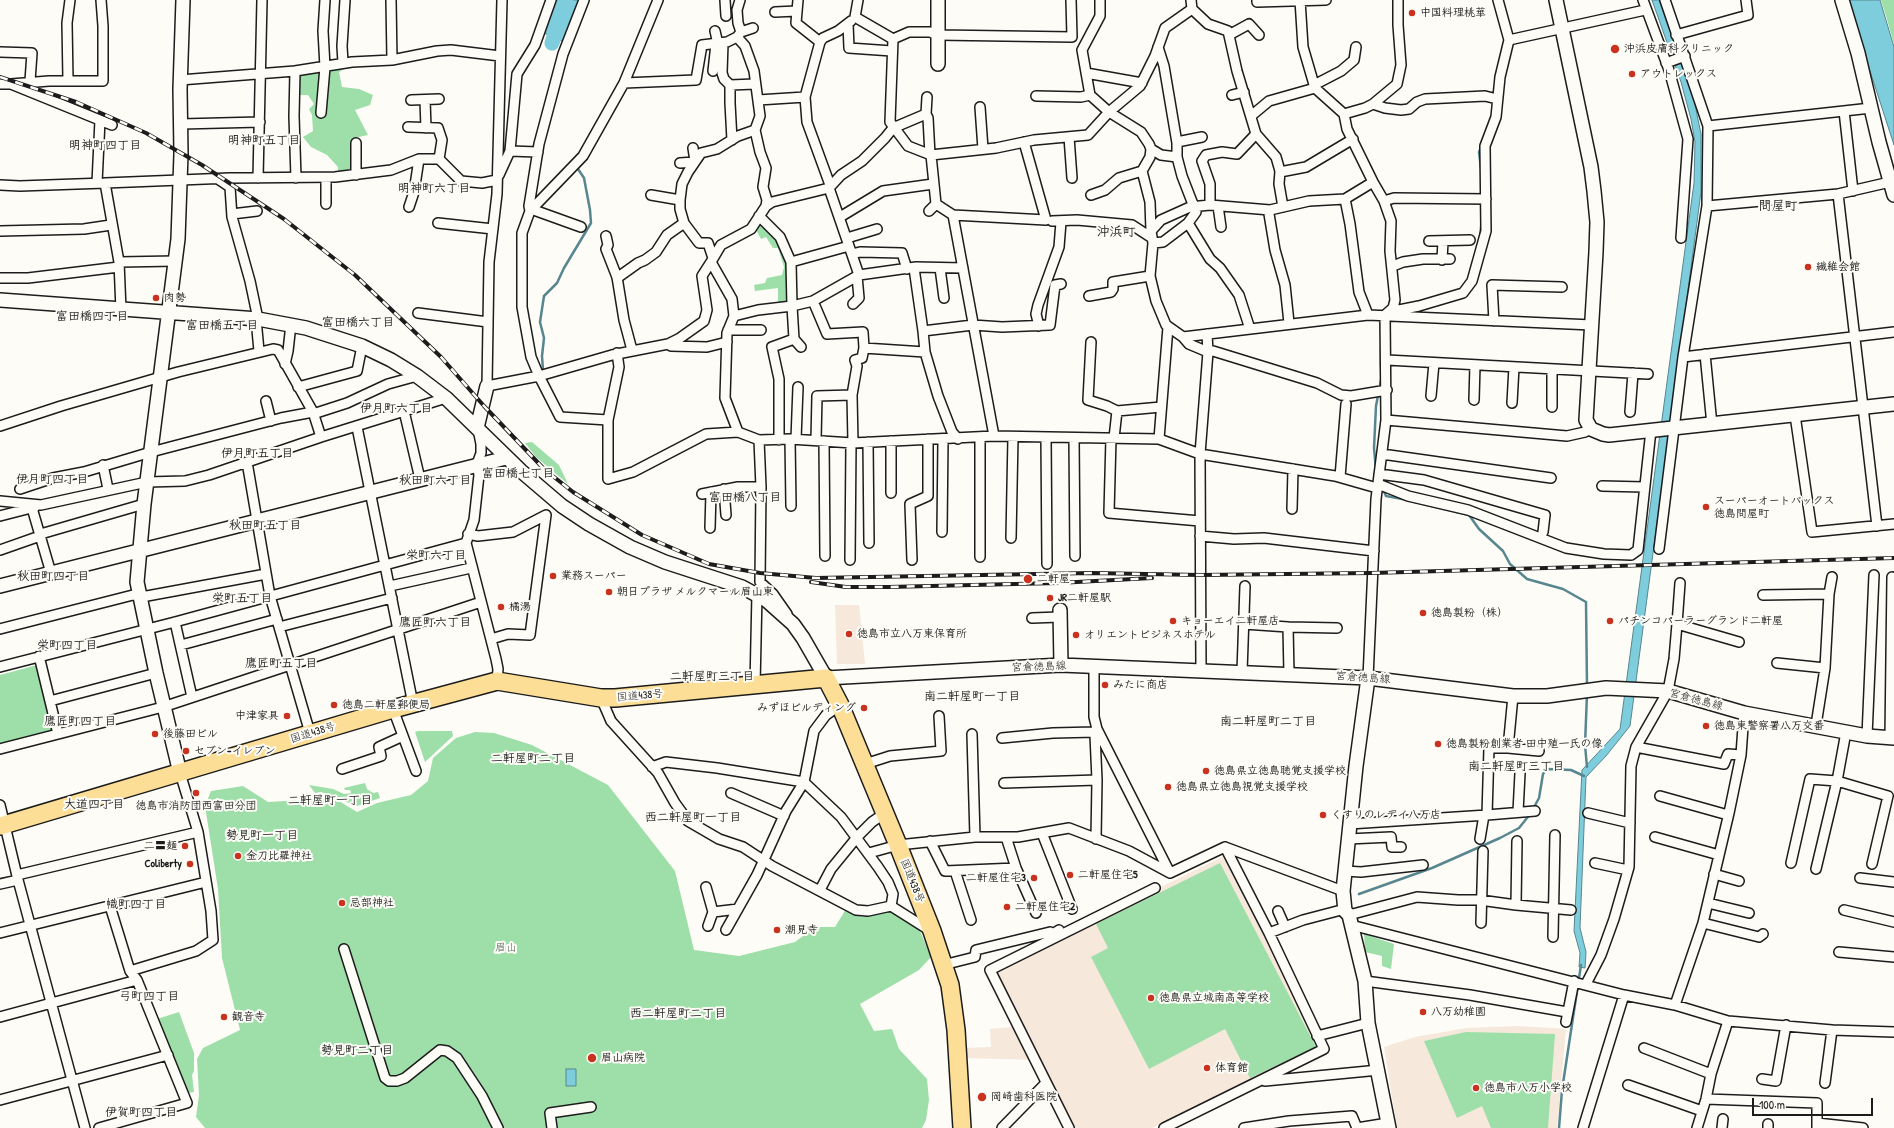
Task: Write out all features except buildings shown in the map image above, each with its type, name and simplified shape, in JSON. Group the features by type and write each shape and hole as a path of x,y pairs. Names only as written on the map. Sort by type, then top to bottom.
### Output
{"highway":[{"name":"国道438号","path":"2,825 480,684 497,681 601,698 615,698 826,678 840,705 898,845 932,931 950,985 956,1030 962,1128"}],"street":[{"path":"68,80 68,23 70,0"},
{"path":"0,84 68,80 103,81 104,40 101,0"},
{"path":"130,971 196,951 213,940 212,911 198,832 180,773 146,629 137,582 144,504 176,261 181,181 180,80 184,0"},
{"path":"258,178 262,0"},
{"path":"321,113 325,67 323,31 325,0"},
{"path":"343,63 342,46 345,0"},
{"path":"390,0 392,60"},
{"path":"497,681 498,669 471,568 467,538 474,520 479,475 477,464 480,453 478,428 487,386 489,262 497,179 502,0"},
{"path":"497,179 510,151 517,74 535,45 552,0"},
{"path":"530,210 529,206 538,152 563,54 584,0"},
{"path":"608,420 560,417 539,376 532,357 522,306 522,233 530,210 583,156 624,83 658,0"},
{"path":"798,0 796,23 820,42"},
{"path":"853,304 859,298 858,275 850,246 807,122 805,97 820,42 823,38 830,36 848,24 855,17 858,0"},
{"path":"938,0 938,64"},
{"path":"893,39 909,32 930,32 938,35 1072,37 1071,0"},
{"path":"1100,0 1100,16 1082,50 1090,95 1109,112 1141,132 1151,149 1161,155 1177,157"},
{"path":"1257,0 1257,2 1326,0"},
{"path":"1344,114 1373,104 1397,84 1402,66 1398,25 1398,0"},
{"path":"1393,308 1399,310 1419,306 1463,292 1472,281 1486,231 1486,199 1483,155 1491,126 1496,117 1500,77 1509,40 1498,0"},
{"path":"1556,0 1591,167 1597,222 1586,420 1591,429 1609,435 1894,404"},
{"path":"1642,0 1680,105 1688,139 1681,238"},
{"path":"1659,549 1683,356 1706,206 1708,126 1665,0"},
{"path":"1676,35 1748,15 1746,0"},
{"path":"1842,0 1858,53 1894,195"},
{"path":"1300,1 1303,47 1314,87 1344,114 1348,129 1373,182 1384,201 1391,221 1390,251 1393,266 1392,276 1395,300 1393,308 1385,315"},
{"path":"726,16 725,2 739,2 737,10 739,34 750,58 758,100 760,116 755,130 760,152 766,168 763,187 767,200 766,206"},
{"path":"893,39 890,122 893,128 908,146 930,155 983,149 1024,142 1088,135 1109,112 1140,86 1165,28 1191,5 1208,24 1228,31 1256,134 1276,157 1280,172 1279,184 1283,207"},
{"path":"1509,40 1645,10"},
{"path":"775,12 797,11"},
{"path":"855,17 893,39"},
{"path":"848,24 849,48 892,51"},
{"path":"1229,35 1249,24 1259,35"},
{"path":"624,83 696,80 702,45 719,43 753,28"},
{"path":"715,30 719,43 722,72 724,79 730,85 732,140"},
{"path":"713,71 719,43"},
{"path":"1251,116 1269,101 1314,87 1341,70 1354,60 1356,46"},
{"path":"1039,326 1036,314 1038,305 1059,248 1057,222 1076,220 1132,225 1163,242 1188,223 1196,212 1182,176 1177,157 1177,142 1164,66 1158,47"},
{"path":"180,80 295,71 343,63 392,60 437,51 451,50 500,56"},
{"path":"0,52 32,52 30,82"},
{"path":"1666,63 1685,56"},
{"path":"295,71 294,116 296,178"},
{"path":"1086,73 1142,83"},
{"path":"11,84 112,125"},
{"path":"730,85 755,84"},
{"path":"1232,95 1244,92"},
{"path":"1036,96 1081,97 1090,95"},
{"path":"1373,104 1385,108 1401,110 1409,109 1417,102 1426,99 1485,96 1497,99"},
{"path":"758,100 805,97"},
{"path":"927,97 926,114 928,118 930,155 936,204"},
{"path":"411,100 439,99"},
{"path":"425,100 426,128"},
{"path":"980,107 983,149"},
{"path":"1708,126 1871,108"},
{"path":"1844,111 1853,191"},
{"path":"487,386 539,376 632,350 668,344 680,338 704,321 707,310 702,276 721,245 751,229 766,206 772,202 829,186 841,174 862,161 886,138 893,128 926,114"},
{"path":"100,120 101,183 112,225 119,265 121,310"},
{"path":"181,124 260,122"},
{"path":"408,127 438,128 442,140 439,159"},
{"path":"738,432 725,398 728,330 734,316 732,299 712,260 708,243 700,243 684,223 680,209 680,200 682,184 694,162 701,153 717,149 732,140 755,130"},
{"path":"1221,227 1214,205 1210,184 1202,161 1206,154 1222,152 1237,154 1256,134"},
{"path":"1177,142 1202,136"},
{"path":"1069,137 1072,178"},
{"path":"1280,172 1306,167 1322,153 1353,139"},
{"path":"936,204 953,215 1046,220 1024,142"},
{"path":"356,143 356,175"},
{"path":"693,148 694,162"},
{"path":"1091,195 1105,190 1119,178 1142,171 1150,157 1151,149"},
{"path":"510,151 538,152"},
{"path":"0,185 20,186 258,178 326,178 391,170 419,159 439,159 461,180 482,183 497,179"},
{"path":"409,207 414,192 419,159"},
{"path":"680,163 694,162"},
{"path":"1142,171 1150,202 1152,237 1150,276 1156,301 1168,327 1183,337 1189,344 1208,352 1213,351 1317,383 1341,395 1351,396 1387,390"},
{"path":"326,178 326,204"},
{"path":"218,179 230,187 232,214 250,281 257,319 260,351"},
{"path":"1152,237 1161,220 1194,206 1214,205 1270,210 1309,201 1345,199 1373,182"},
{"path":"1706,206 1838,194 1890,182"},
{"path":"840,217 883,191 934,184"},
{"path":"1838,194 1877,526"},
{"path":"651,195 680,200"},
{"path":"1384,201 1394,198 1486,199"},
{"path":"1345,199 1350,224 1359,292 1368,316"},
{"path":"929,211 936,204"},
{"path":"530,210 581,227"},
{"path":"1270,210 1268,214 1275,250 1285,285 1289,323"},
{"path":"232,214 257,211"},
{"path":"953,215 994,436"},
{"path":"759,216 780,237 791,262 794,339 801,348"},
{"path":"438,223 493,229"},
{"path":"617,278 656,252 667,235 684,223"},
{"path":"1188,223 1210,259 1220,268 1239,295 1250,329"},
{"path":"0,231 84,229 112,225"},
{"path":"791,262 850,246 877,229"},
{"path":"606,236 608,245 606,249 617,278 624,320 632,350"},
{"path":"1429,241 1470,240"},
{"path":"1393,266 1403,262 1423,259 1446,260 1443,241"},
{"path":"850,246 860,252 902,253 913,268 923,301"},
{"path":"0,278 28,278 119,265 176,261"},
{"path":"734,316 758,310 813,302 858,275 913,268 963,268"},
{"path":"913,268 925,352 938,396 955,435"},
{"path":"940,268 944,298"},
{"path":"1089,296 1111,292 1113,289 1112,282 1150,276"},
{"path":"923,331 973,325 1002,327 1050,325 1055,285 1061,284"},
{"path":"1494,321 1492,286 1562,287"},
{"path":"0,300 257,319 291,324 320,331 362,346 391,360 417,376 446,398 478,428 506,458 562,506 589,524 630,547 671,564 742,587 757,594 793,624"},
{"path":"813,302 827,334 863,332 864,348 862,358 855,360 857,366 852,395 850,560"},
{"path":"418,313 488,322"},
{"path":"1183,337 1289,323 1385,315 1592,325"},
{"path":"1244,1128 1290,1125 1352,1116 1357,1128 1388,1125 1379,1070 1368,1023 1366,981 1348,916 1343,891 1349,824 1368,678 1378,486 1386,420 1387,360 1385,315"},
{"path":"285,364 291,324"},
{"path":"1159,439 1168,327"},
{"path":"728,330 761,330"},
{"path":"1683,356 1894,332"},
{"path":"1201,670 1200,454 1208,352 1206,334"},
{"path":"779,440 779,379 772,347 794,339"},
{"path":"668,344 672,346 707,347 727,342"},
{"path":"1091,342 1088,400 1108,406 1117,411 1162,407"},
{"path":"298,387 357,371 362,346"},
{"path":"864,348 925,352"},
{"path":"0,426 61,406 160,377 273,349 278,350 313,413 321,437"},
{"path":"617,354 619,367 608,420 608,479 633,472 706,434 738,432 759,440 793,439 852,443 944,439 955,435 980,437 1159,439 1200,454 1292,469 1378,486 1408,496 1468,510 1566,548 1604,554 1632,555 1638,550 1651,430"},
{"path":"1705,354 1712,425"},
{"path":"1387,360 1648,374"},
{"path":"1431,396 1434,363"},
{"path":"1474,400 1475,365"},
{"path":"1512,403 1514,367"},
{"path":"1552,369 1552,407"},
{"path":"1630,412 1633,373"},
{"path":"20,489 53,478 84,472 103,465 151,452 271,421 313,413 347,403 388,384 417,376"},
{"path":"791,506 793,439 798,387"},
{"path":"825,556 818,396 852,395"},
{"path":"0,516 108,489 147,482 185,481 209,475 321,437 446,398"},
{"path":"266,401 271,421"},
{"path":"1340,478 1346,404"},
{"path":"404,411 420,479"},
{"path":"1117,411 1113,438 1109,513 1200,521"},
{"path":"1795,415 1812,532 1894,524"},
{"path":"1386,420 1567,436 1591,429"},
{"path":"357,426 399,629 412,704"},
{"path":"980,437 980,557"},
{"path":"1011,538 1013,437"},
{"path":"1046,437 1047,564"},
{"path":"1074,438 1075,556"},
{"path":"912,560 910,504 928,496 928,439"},
{"path":"942,532 944,439"},
{"path":"759,440 761,487 760,582 773,594 803,638 826,678"},
{"path":"891,441 891,493"},
{"path":"868,442 869,543"},
{"path":"1382,454 1551,478"},
{"path":"0,586 477,464 506,458"},
{"path":"247,462 270,596 310,734"},
{"path":"103,465 108,489"},
{"path":"1292,469 1292,509"},
{"path":"1379,474 1424,480 1545,515 1543,532"},
{"path":"1602,486 1644,487"},
{"path":"710,528 707,493 724,488 761,487"},
{"path":"724,488 726,515"},
{"path":"0,501 37,506"},
{"path":"0,550 40,536 44,533 144,504"},
{"path":"37,506 40,536 51,573"},
{"path":"0,667 176,622 386,564 467,538 513,532 562,506"},
{"path":"491,639 508,634 530,635 546,514"},
{"path":"1200,536 1234,539 1264,538 1374,551"},
{"path":"390,586 471,568"},
{"path":"0,629 133,595 147,596 266,574"},
{"path":"1867,736 1874,575"},
{"path":"1816,725 1825,668 1829,594 1832,577"},
{"path":"1892,577 1892,738"},
{"path":"1586,984 1601,955 1628,870 1631,843 1629,798 1630,766 1636,747 1668,691 1674,659 1680,583"},
{"path":"1242,672 1245,586"},
{"path":"755,685 757,594"},
{"path":"1763,595 1829,594"},
{"path":"181,645 392,598"},
{"path":"0,749 164,707 290,664 481,602"},
{"path":"1032,618 1060,613 1061,665"},
{"path":"176,622 192,697"},
{"path":"1244,624 1337,628"},
{"path":"1677,624 1739,642"},
{"path":"1288,626 1289,674"},
{"path":"39,656 58,734"},
{"path":"1777,664 1825,668"},
{"name":"宮倉徳島線","path":"826,678 1061,665 1368,678 1513,696 1547,696 1606,688 1668,691 1744,713 1816,725 1867,736 1892,738"},
{"path":"1094,666 1094,717 1096,731 1097,780 1096,839"},
{"path":"50,700 156,673"},
{"path":"1508,748 1513,696"},
{"path":"601,698 611,721 652,767 688,821 719,839 743,848 763,861 856,910 868,911 891,906 932,931"},
{"path":"726,930 763,861 784,816 804,782 814,731 826,715 840,705"},
{"path":"394,709 416,771"},
{"path":"1676,1005 1703,923 1708,903 1741,755 1744,713"},
{"path":"865,764 890,756 941,751 939,716"},
{"path":"1002,738 1096,731"},
{"path":"1096,731 1170,873"},
{"path":"1816,869 1838,781 1846,732"},
{"path":"972,734 975,838"},
{"path":"342,769 382,756 379,747 403,736"},
{"path":"1636,747 1724,764 1728,754 1741,755"},
{"path":"1480,839 1486,815 1489,748 1539,751"},
{"path":"652,767 666,762 717,768 804,782 841,818 869,853 888,882 893,894 891,906"},
{"path":"1518,812 1520,773"},
{"path":"1792,863 1810,778 1838,781 1891,798 1872,864"},
{"path":"1004,783 1097,780"},
{"path":"731,793 784,816"},
{"path":"1660,796 1728,815"},
{"path":"0,805 2,825 18,878 85,1128"},
{"path":"1349,824 1535,811"},
{"path":"820,890 831,869 857,838 872,822 885,813"},
{"path":"1588,814 1630,823"},
{"path":"1391,822 1392,847 1401,847"},
{"path":"869,853 898,845 930,841 1006,837 1069,828 1129,851 1170,873"},
{"path":"0,884 18,878 198,832"},
{"path":"1042,833 1072,909"},
{"path":"1553,937 1555,835"},
{"path":"1006,837 1016,868 1036,913"},
{"path":"1348,839 1391,837"},
{"path":"1655,837 1719,855"},
{"path":"930,841 945,871 1016,868"},
{"path":"1516,905 1518,841"},
{"path":"1170,873 1225,847 1343,891"},
{"path":"1164,1128 1324,1049 1269,934 1225,847"},
{"path":"1481,923 1480,900 1483,851"},
{"path":"1595,863 1628,870"},
{"path":"1345,871 1361,872 1423,865"},
{"path":"955,871 971,920"},
{"path":"1714,874 1739,881"},
{"path":"1860,878 1894,882"},
{"path":"0,933 206,882"},
{"path":"706,887 713,912 708,926"},
{"path":"1069,1128 990,970 1155,888"},
{"path":"1269,934 1303,920 1348,916 1417,896 1458,900 1480,900 1570,910"},
{"path":"1708,903 1749,913"},
{"path":"105,1127 187,1103 137,980 130,971 110,906"},
{"path":"713,912 738,909"},
{"path":"1844,910 1894,922"},
{"path":"1278,911 1285,927"},
{"path":"1348,916 1624,995 1676,1005 1728,1021 1832,1030 1894,1032"},
{"path":"1703,923 1759,937 1763,934"},
{"path":"943,965 975,957 976,950 1034,935 1050,932 1051,934 1066,926 1068,931"},
{"path":"344,949 385,1078 390,1081 397,1081 405,1078 440,1050 447,1051 457,1058 482,1096 498,1128"},
{"path":"1839,952 1894,957"},
{"path":"0,1017 137,980"},
{"path":"1366,981 1470,995 1567,1012"},
{"path":"1566,1022 1574,981"},
{"path":"1583,1128 1624,995"},
{"path":"1697,1128 1706,1099 1711,1074 1728,1021"},
{"path":"1317,1036 1368,1023"},
{"path":"1762,1080 1776,1081 1786,1025"},
{"path":"1825,1083 1832,1030"},
{"path":"1644,1048 1711,1074"},
{"path":"0,1100 168,1055"},
{"path":"1259,1082 1379,1070"},
{"path":"1002,1128 1046,1083"},
{"path":"1628,1086 1702,1110"},
{"path":"1706,1099 1818,1104 1817,1126 1863,1128"},
{"path":"552,1128 550,1113 591,1107"}],"shaded area":[{"name":"徳島市立八万東保育所","path":"835,605 859,605 865,664 837,664"},
{"name":"徳島県立城南高等学校","path":"1226,855 1318,1048 1152,1128 1073,1128 1038,1060 965,1058 964,1048 991,1047 990,1029 1022,1026 993,970"},
{"name":"徳島市八万小学校","path":"1518,1026 1566,1029 1557,1128 1397,1128 1384,1047 1415,1037 1467,1028"}],"green space":[{"path":"1881,0 1894,0 1894,44 1886,16"},
{"path":"346,68 339,72 342,87 359,89 373,95 370,105 355,110 368,135 354,138 353,172 338,175 338,167 327,155 311,147 303,137 313,131 312,115 309,109 314,104 308,95 299,95 299,74"},
{"path":"762,223 770,230 789,262 789,304 778,305 778,288 755,291 754,285 765,283 767,278 782,275 784,267 778,248 773,248 766,237 761,239 756,230"},
{"path":"532,442 559,465 568,484 536,457 525,443"},
{"path":"37,665 54,733 0,746 0,675"},
{"path":"452,731 453,736 425,762 415,732"},
{"name":"眉山","path":"475,732 494,733 532,745 608,785 675,871 694,950 739,956 795,942 815,927 835,927 846,909 862,917 888,907 917,924 931,957 919,970 860,1004 874,1031 892,1029 899,1049 927,1079 929,1100 926,1120 922,1128 205,1128 196,1117 199,1095 197,1059 203,1048 240,1030 222,958 218,889 205,806 211,791 243,786 268,802 334,798 357,812 377,803 411,795 428,781 433,758 456,738"},
{"path":"365,783 367,789 373,793 378,792 380,798 357,806 321,792 315,793 309,785 333,789 344,794 351,793 350,790 345,790 344,788"},
{"path":"1220,863 1316,1047 1250,1078 1225,1029 1149,1069 1091,957 1108,948 1096,924"},
{"path":"1364,934 1394,944 1391,969 1382,966 1382,956 1365,952"},
{"path":"179,1012 194,1053 194,1071 192,1075 194,1092 187,1093 157,1019"},
{"path":"1466,1032 1555,1034 1548,1128 1491,1128 1482,1106 1457,1118 1424,1041"}],"water":[{"path":"553,0 579,0 564,42 544,33"},
{"path":"1652,0 1659,0 1693,95 1701,134 1701,192 1630,726 1606,756 1586,777 1580,928 1586,952 1585,968 1579,967 1580,953 1574,931 1582,770 1620,729 1694,183 1695,142 1691,119 1681,82"},
{"path":"1847,0 1880,0 1894,47 1894,145"},
{"path":"566,1069 576,1069 576,1086 566,1086"}],"waterway":[{"path":"552,43 566,0"},
{"path":"1481,147 1479,152 1481,168"},
{"path":"543,370 542,356 544,338 540,322 544,296 557,283 564,268 591,223 584,178 578,169"},
{"path":"1480,237 1482,218"},
{"path":"1381,347 1381,366"},
{"path":"1376,471 1374,448 1376,406 1382,375"},
{"path":"1383,489 1386,496 1408,500"},
{"path":"1415,502 1469,515 1479,529 1503,551 1510,564 1527,579 1563,589 1586,602 1587,687"},
{"path":"1587,694 1585,745 1587,767"},
{"path":"1533,809 1539,798 1543,774 1547,769 1571,770 1584,776"},
{"path":"1359,894 1432,868 1500,838 1519,828 1531,813"},
{"path":"1559,1128 1562,1090 1581,965"}],"railway":[{"path":"0,77 76,102 146,133 202,165 284,219 355,275 441,357 484,406 544,469 573,492 642,535 709,564 760,573 816,578 1092,573 1200,575 1372,573 1894,558"},
{"path":"811,582 846,587 888,587 1058,583 1152,578"}],"place":[{"name":"中国料理桃華","path":"1412,13"},
{"name":"沖浜皮膚科クリニック","path":"1615,49"},
{"name":"アウトレックス","path":"1632,74"},
{"name":"繊維会館","path":"1808,267"},
{"name":"肉勢","path":"156,298"},
{"name":"スーパーオートバックス 徳島問屋町","path":"1706,507"},
{"name":"業務スーパー","path":"553,576"},
{"name":"二軒屋","path":"1028,579"},
{"name":"朝日プラザ メルクマール眉山東","path":"609,592"},
{"name":"JR二軒屋駅","path":"1050,598"},
{"name":"橘湯","path":"501,607"},
{"name":"徳島製粉（株）","path":"1423,613"},
{"name":"キョーエイ二軒屋店","path":"1173,621"},
{"name":"パチンコパーラーグランド二軒屋","path":"1610,621"},
{"name":"徳島市立八万東保育所","path":"849,634"},
{"name":"オリエントビジネスホテル","path":"1076,635"},
{"name":"みたに商店","path":"1105,685"},
{"name":"徳島二軒屋郵便局","path":"334,705"},
{"name":"みずほビルディング","path":"864,708"},
{"name":"中津家具","path":"287,716"},
{"name":"徳島東警察署八万交番","path":"1706,726"},
{"name":"後藤田ビル","path":"155,734"},
{"name":"徳島製粉創業者 田中殖一氏の像","path":"1438,744"},
{"name":"セブン-イレブン","path":"186,751"},
{"name":"徳島県立徳島聴覚支援学校","path":"1206,771"},
{"name":"徳島県立徳島視覚支援学校","path":"1168,787"},
{"name":"徳島市消防団西富田分団","path":"196,793"},
{"name":"くすりのレデイ八万店","path":"1323,815"},
{"name":"二〓麺","path":"185,846"},
{"name":"金刀比羅神社","path":"238,856"},
{"name":"Coliberty","path":"190,864"},
{"name":"二軒屋住宅5","path":"1070,875"},
{"name":"二軒屋住宅3","path":"1034,878"},
{"name":"忌部神社","path":"342,903"},
{"name":"二軒屋住宅2","path":"1007,907"},
{"name":"潮見寺","path":"777,930"},
{"name":"徳島県立城南高等学校","path":"1151,998"},
{"name":"八万幼稚園","path":"1423,1012"},
{"name":"観音寺","path":"224,1017"},
{"name":"眉山病院","path":"592,1058"},
{"name":"体育館","path":"1207,1068"},
{"name":"徳島市八万小学校","path":"1476,1088"},
{"name":"岡崎歯科医院","path":"982,1097"}],"district":[{"name":"明神町五丁目","path":"264,141"},
{"name":"明神町四丁目","path":"105,146"},
{"name":"明神町六丁目","path":"434,189"},
{"name":"問屋町","path":"1778,207"},
{"name":"沖浜町","path":"1116,233"},
{"name":"富田橋四丁目","path":"92,317"},
{"name":"富田橋六丁目","path":"358,323"},
{"name":"富田橋五丁目","path":"222,326"},
{"name":"伊月町六丁目","path":"396,409"},
{"name":"伊月町五丁目","path":"257,454"},
{"name":"富田橋七丁目","path":"518,474"},
{"name":"伊月町四丁目","path":"52,480"},
{"name":"秋田町六丁目","path":"435,481"},
{"name":"富田橋八丁目","path":"745,498"},
{"name":"秋田町五丁目","path":"265,526"},
{"name":"栄町六丁目","path":"436,556"},
{"name":"秋田町四丁目","path":"53,577"},
{"name":"栄町五丁目","path":"242,599"},
{"name":"鷹匠町六丁目","path":"435,623"},
{"name":"栄町四丁目","path":"67,646"},
{"name":"鷹匠町五丁目","path":"281,664"},
{"name":"二軒屋町三丁目","path":"712,677"},
{"name":"南二軒屋町一丁目","path":"972,697"},
{"name":"鷹匠町四丁目","path":"80,722"},
{"name":"南二軒屋町二丁目","path":"1268,722"},
{"name":"二軒屋町二丁目","path":"533,759"},
{"name":"南二軒屋町三丁目","path":"1516,767"},
{"name":"二軒屋町一丁目","path":"330,801"},
{"name":"大道四丁目","path":"94,805"},
{"name":"西二軒屋町一丁目","path":"693,818"},
{"name":"勢見町一丁目","path":"262,836"},
{"name":"幟町四丁目","path":"136,905"},
{"name":"弓町四丁目","path":"149,997"},
{"name":"西二軒屋町二丁目","path":"678,1014"},
{"name":"勢見町二丁目","path":"357,1051"},
{"name":"伊賀町四丁目","path":"141,1113"}]}
